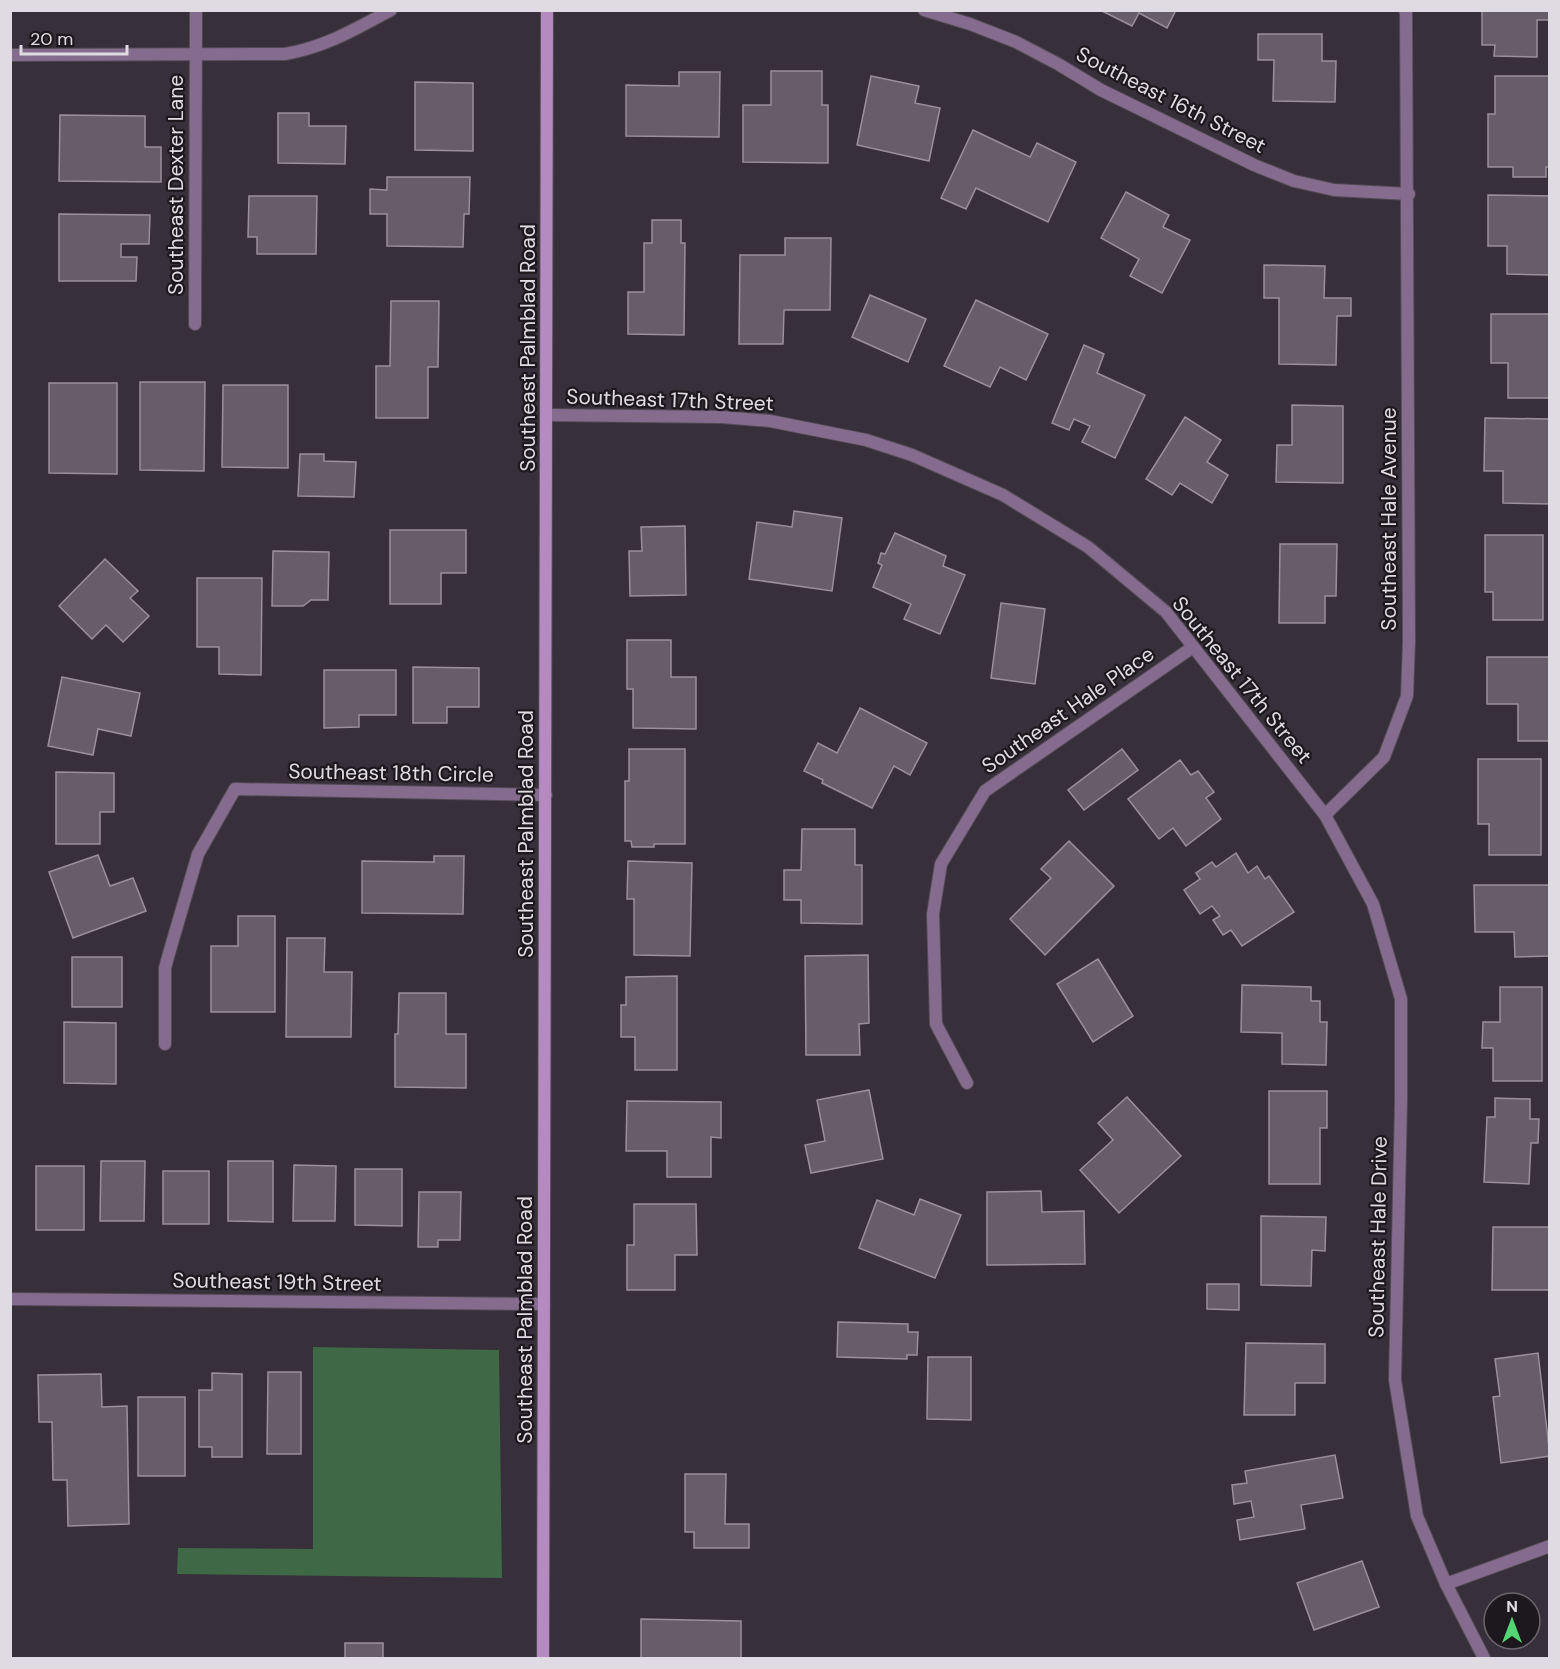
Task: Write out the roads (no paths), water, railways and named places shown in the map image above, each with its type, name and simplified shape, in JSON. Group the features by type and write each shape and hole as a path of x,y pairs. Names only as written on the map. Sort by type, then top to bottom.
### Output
{"street":[{"name":"Southeast Dexter Lane","path":"195,10 195,324"},
{"path":"10,55 285,54 310,50 330,42 391,10"},
{"name":"Southeast Palmblad Road","path":"543,1659 548,416 547,10"},
{"name":"Southeast 16th Street","path":"924,10 970,24 1016,42 1101,90 1254,165 1294,181 1334,190 1408,194"},
{"name":"Southeast Hale Avenue","path":"1325,815 1384,757 1407,696 1409,641 1408,194 1407,13 1405,10"},
{"name":"Southeast 17th Street","path":"548,416 721,417 770,421 866,440 912,455 1003,495 1088,547 1166,612 1325,815"},
{"name":"Southeast Hale Place","path":"967,1083 936,1024 933,914 941,864 985,791 1193,647"},
{"name":"Southeast 18th Circle","path":"165,1044 165,968 198,854 235,789 546,795"},
{"name":"Southeast Hale Drive","path":"1325,815 1373,904 1401,999 1395,1380 1417,1516 1446,1584 1484,1659"},
{"name":"Southeast 19th Street","path":"10,1299 544,1304"},
{"path":"1446,1584 1550,1546"}]}
